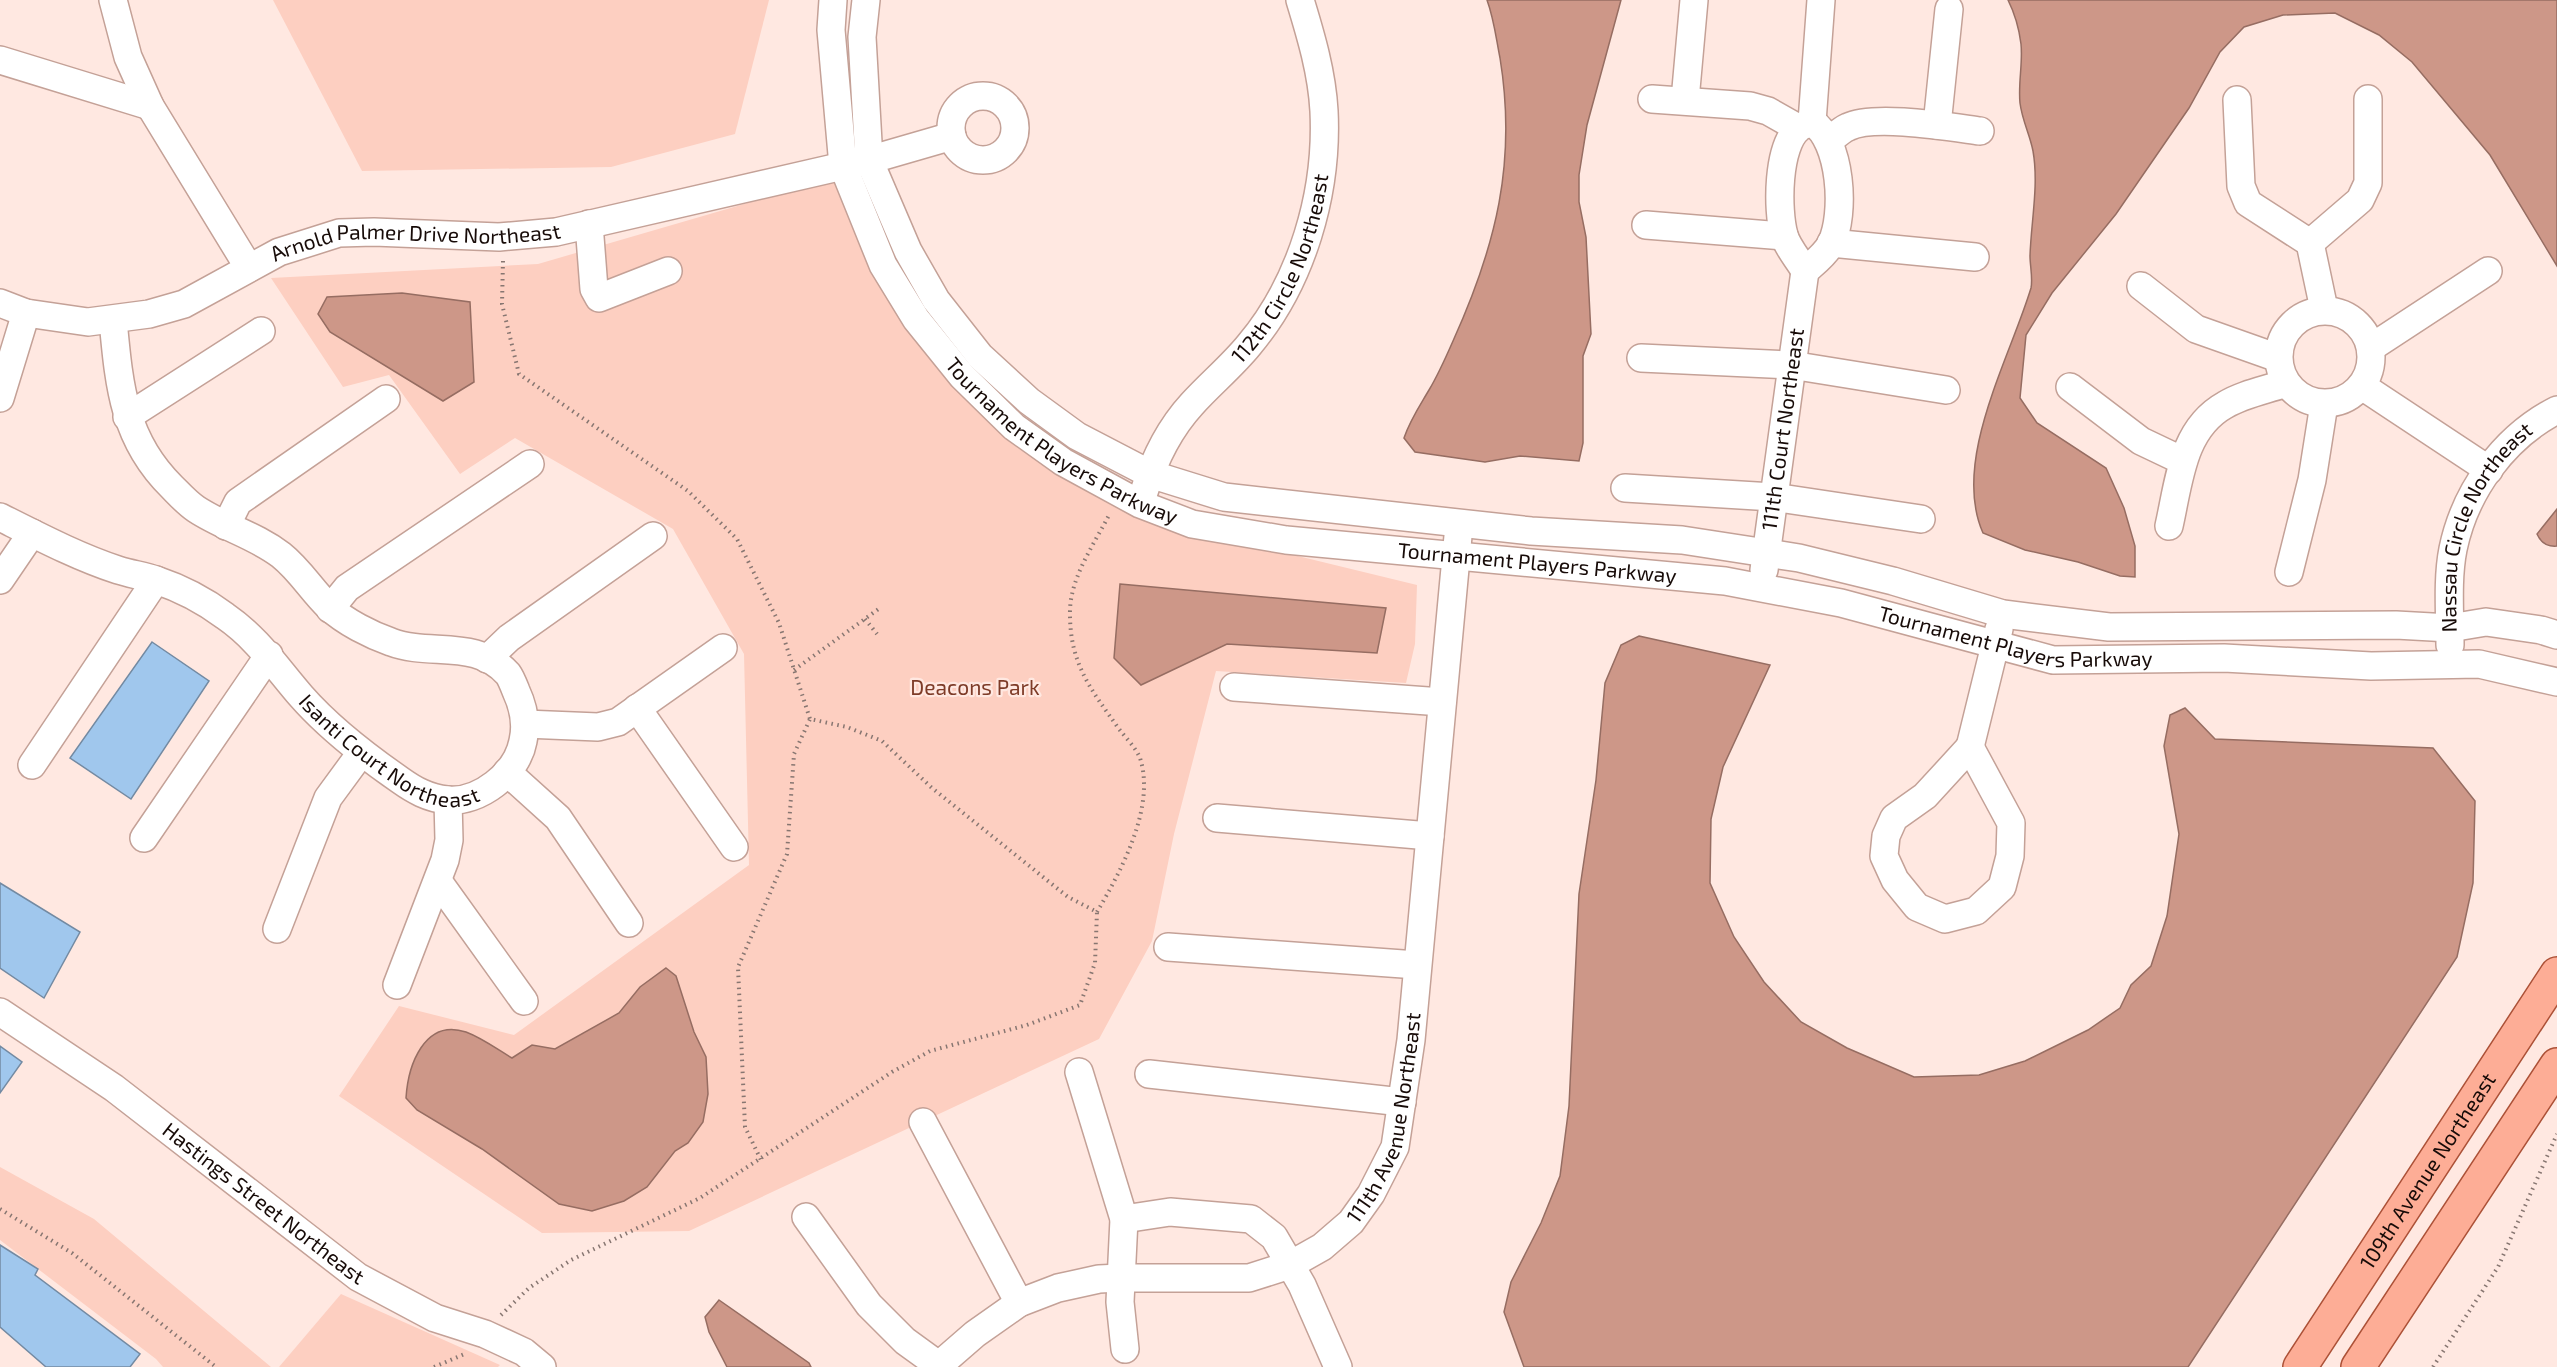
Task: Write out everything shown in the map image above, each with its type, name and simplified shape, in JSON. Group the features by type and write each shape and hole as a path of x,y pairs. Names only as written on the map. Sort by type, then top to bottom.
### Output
{"main road":[{"name":"109th Avenue Northeast","path":"2300,1367 2557,974"},
{"path":"2358,1367 2557,1065"}],"street":[{"path":"113,0 128,57 150,106 249,268"},
{"name":"Tournament Players Parkway","path":"833,0 831,30 856,163 883,265 916,319 962,376 1014,427 1063,462 1130,499 1192,524 1286,540 1725,581 1841,603 2053,660 2224,658 2371,666 2479,664 2557,682"},
{"name":"Tournament Players Parkway","path":"866,0 856,163 936,300 980,357 1029,401 1077,436 1150,474 1224,497 1531,531 1682,540 1799,558 1893,581 2003,614 2109,627 2396,625 2450,628 2486,622 2557,634"},
{"name":"112th Circle Northeast","path":"1130,499 1150,474 1160,450 1191,404 1249,346 1268,320 1285,290 1311,226 1319,194 1325,148 1324,109 1319,71 1300,0"},
{"path":"1686,100 1694,0"},
{"path":"1813,130 1821,0"},
{"path":"1937,125 1949,9"},
{"path":"0,60 150,106"},
{"path":"1652,99 1750,106 1813,130 1834,155 1839,193 1838,221 1831,243 1821,257 1805,271 1784,236 1780,197 1781,169 1786,150 1813,130 1865,122 1937,125 1980,131"},
{"path":"2310,243 2360,200 2368,183 2368,99"},
{"path":"2238,100 2241,186 2248,203 2310,243 2324,309"},
{"name":"Arnold Palmer Drive Northeast","path":"0,303 26,313 88,322 149,314 184,304 279,252 339,233 374,232 498,237 556,231 856,163 952,136"},
{"path":"589,224 594,289 599,298 668,270"},
{"path":"1646,225 1784,236"},
{"path":"1831,243 1975,256"},
{"name":"111th Court Northeast","path":"1762,588 1805,271"},
{"path":"2372,346 2488,271"},
{"path":"2140,286 2196,330 2282,371"},
{"path":"2324,309 2344,313 2362,326 2372,346 2373,362 2362,386 2341,402 2324,404 2306,400 2294,392 2282,371 2282,340 2295,321 2324,309"},
{"path":"0,398 26,313"},
{"name":"Isanti Court Northeast","path":"0,517 118,570 156,580 204,602 226,616 250,635 302,697 362,753 420,794 447,800 470,797 491,787 507,772 523,743 525,724 521,702 508,674 488,659 470,651 394,644 363,629 330,609 308,580 282,556 255,537 226,526 193,507 159,475 139,443 127,417 119,387 113,320"},
{"path":"127,417 261,331"},
{"path":"1641,358 1791,365 1946,390"},
{"path":"2169,526 2184,461 2193,436 2208,416 2282,371"},
{"path":"2362,386 2489,470"},
{"path":"2070,387 2141,441 2184,461"},
{"path":"226,526 238,502 386,399"},
{"path":"2289,572 2312,480 2324,404"},
{"name":"Nassau Circle Northeast","path":"2450,664 2452,551 2460,521 2471,496 2510,443 2543,417 2557,410"},
{"path":"330,609 346,588 531,465"},
{"path":"1625,488 1773,497 1921,519"},
{"name":"111th Avenue Northeast","path":"938,1366 975,1334 1020,1303 1058,1288 1099,1279 1249,1278 1290,1265 1322,1247 1351,1222 1371,1194 1395,1147 1402,1102 1418,964 1459,523"},
{"path":"0,580 32,533"},
{"path":"488,659 509,638 653,536"},
{"path":"32,765 156,580"},
{"path":"1970,747 2011,823 2010,856 2002,887 1976,911 1945,919 1917,907 1895,880 1884,856 1886,837 1894,818 1925,796 1970,747 2003,614"},
{"path":"525,724 598,727 618,722 723,648"},
{"path":"144,838 269,655"},
{"path":"1234,687 1442,702"},
{"path":"637,708 735,847"},
{"path":"277,929 328,798 362,753"},
{"path":"507,772 558,818 629,923"},
{"path":"397,985 438,881 449,840 447,800"},
{"path":"1217,818 1430,836"},
{"path":"438,881 524,1001"},
{"path":"1168,947 1418,964"},
{"name":"Hastings Street Northeast","path":"0,1012 114,1088 358,1277 435,1318 485,1334 524,1352 542,1367"},
{"path":"1079,1072 1124,1219 1120,1302 1125,1349"},
{"path":"1149,1074 1402,1102"},
{"path":"923,1122 1020,1303"},
{"path":"1124,1219 1170,1212 1251,1219 1275,1237 1302,1285 1338,1367"},
{"path":"806,1217 869,1305 905,1341 938,1366"}],"path":[{"path":"503,260 502,304 509,343 519,374 688,491 737,539 779,623 810,719 794,754 787,854 738,967 745,1127 761,1160"},
{"path":"434,1367 476,1350 485,1334 529,1288 571,1260 700,1198 892,1072 930,1051 1027,1025 1080,1005 1095,963 1097,912 1121,872 1136,828 1145,782 1139,756 1085,681 1074,648 1070,609 1074,585 1130,499"},
{"path":"794,670 880,608"},
{"path":"865,619 877,634"},
{"path":"810,719 847,727 882,741 932,788 1068,897 1097,912"},
{"path":"2433,1367 2498,1267 2557,1134"},
{"path":"0,1209 72,1253 216,1367"}],"green space":[{"path":"273,0 769,0 735,134 611,167 362,171"},
{"name":"Deacons Park","path":"820,182 834,182 953,384 1211,535 1417,585 1415,644 1406,683 1216,671 1174,834 1152,941 1099,1039 689,1231 542,1233 339,1096 399,1006 514,1035 749,865 744,654 673,529 515,438 460,474 389,375 343,387 271,278 538,264"},
{"path":"0,1167 94,1219 271,1367 163,1367 156,1359 0,1240"},
{"path":"341,1294 500,1365 498,1367 279,1367"}],"shaded area":[{"path":"1487,0 1621,0 1587,125 1579,175 1579,202 1586,237 1591,334 1583,356 1583,443 1579,461 1520,456 1485,462 1415,452 1404,438 1442,366 1468,306 1481,271 1499,203 1506,133 1505,96 1496,36"},
{"path":"2008,0 2557,0 2557,266 2490,155 2412,62 2379,35 2335,13 2283,15 2244,27 2220,52 2189,108 2116,214 2052,293 2026,335 2020,398 2037,423 2106,468 2124,508 2135,546 2135,577 2120,576 2078,562 2025,550 1983,533 1975,505 1974,474 1979,442 1998,377 2032,284 2030,256 2035,164 2020,103 2020,38 2015,16"},
{"path":"402,293 470,302 474,382 443,401 330,332 318,314 327,297"},
{"path":"2557,509 2557,546 2550,546 2542,542 2537,534"},
{"path":"1120,584 1386,608 1377,653 1227,644 1141,685 1114,658"},
{"path":"1639,636 1770,665 1723,767 1711,819 1710,883 1734,937 1764,982 1801,1022 1847,1048 1914,1077 1979,1075 2025,1061 2088,1030 2120,1008 2131,985 2151,966 2167,916 2179,834 2164,746 2170,715 2185,708 2215,739 2433,748 2475,801 2473,883 2457,957 2188,1367 1524,1367 1504,1312 1511,1282 1541,1223 1560,1176 1569,1106 1579,894 1596,780 1605,683 1621,645"},
{"path":"666,968 676,976 694,1032 706,1057 708,1094 703,1122 688,1143 675,1151 647,1187 624,1201 592,1211 559,1204 482,1149 417,1110 406,1098 410,1072 415,1059 429,1038 439,1032 451,1030 466,1032 484,1040 512,1058 532,1045 555,1049 619,1013 640,987"},
{"path":"719,1300 809,1363 811,1367 727,1367 709,1332 705,1317"}],"building":[{"path":"152,642 209,681 131,799 70,758"},
{"path":"0,883 80,932 44,998 0,968"},
{"path":"0,1046 22,1062 0,1093"},
{"path":"0,1245 38,1269 35,1275 140,1354 130,1367 46,1367 0,1327"}]}
